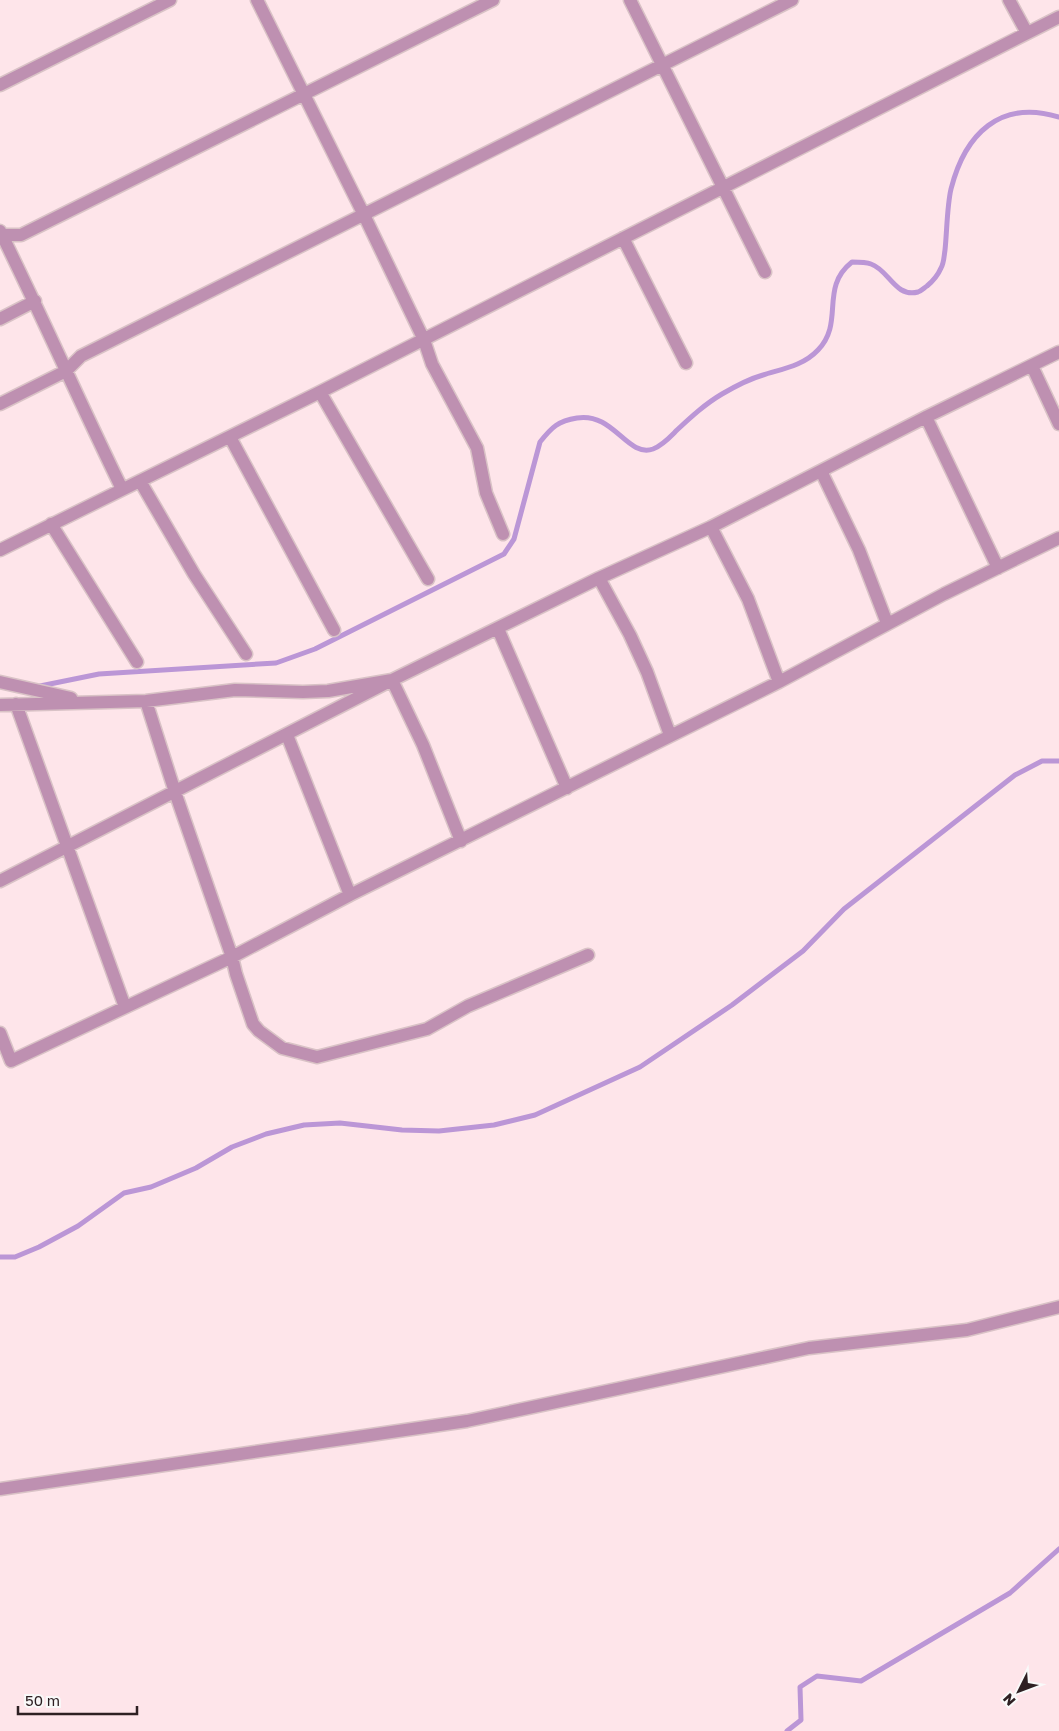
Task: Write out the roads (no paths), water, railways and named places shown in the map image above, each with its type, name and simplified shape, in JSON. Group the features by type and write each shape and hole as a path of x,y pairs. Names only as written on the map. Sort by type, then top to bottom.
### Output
{"street":[{"path":"0,85 170,0"},
{"path":"257,0 364,215 424,340 432,364 477,448 486,493 503,534"},
{"path":"0,233 21,235 493,0"},
{"path":"630,0 765,272"},
{"path":"0,404 66,371 81,356 792,0"},
{"path":"1009,0 1027,33"},
{"path":"0,550 424,340 1059,17"},
{"path":"0,233 35,301 122,489"},
{"path":"623,238 686,363"},
{"path":"0,319 35,301"},
{"path":"0,881 287,736 392,680 599,578 711,527 926,417 1059,352"},
{"path":"1032,366 1059,424"},
{"path":"320,392 428,579"},
{"path":"926,417 998,568"},
{"path":"230,437 334,630"},
{"path":"821,472 859,550 887,623"},
{"path":"140,480 194,574 246,654"},
{"path":"50,524 137,662"},
{"path":"711,527 748,599 779,682"},
{"path":"0,1033 11,1061 232,957 350,895 779,682 887,623 1059,538"},
{"path":"599,578 630,635 647,672 670,735"},
{"path":"498,629 567,788"},
{"path":"0,705 146,700 235,690 328,691 392,680"},
{"path":"392,680 423,745 461,841"},
{"path":"0,682 91,702"},
{"path":"146,700 174,792 232,957 253,1024 282,1048 317,1057 427,1029 468,1006 588,955"},
{"path":"16,704 125,1007"},
{"path":"287,736 350,895"},
{"path":"0,1489 467,1421 809,1348 967,1330 1059,1308"}],"waterway":[{"path":"40,686 99,674 276,663 315,649 504,554 514,539 540,442 548,432 570,419 590,418 601,422 635,447 644,450 653,449 663,443 698,411 722,394 752,379 785,369 806,360 818,350 826,339 830,328 837,283 842,272 852,262 867,263 877,267 903,291 910,293 920,291 933,280 942,266 951,189 965,152 976,137 988,126 1003,117 1019,113 1038,113 1059,117"},
{"path":"0,1257 15,1257 39,1247 78,1226 124,1193 151,1187 196,1168 232,1147 266,1134 304,1125 340,1123 402,1130 439,1131 494,1125 535,1115 640,1067 732,1005 803,951 844,909 1015,775 1042,761 1059,761"},
{"path":"787,1731 801,1720 800,1687 817,1676 861,1681 1010,1593 1059,1549"}]}
